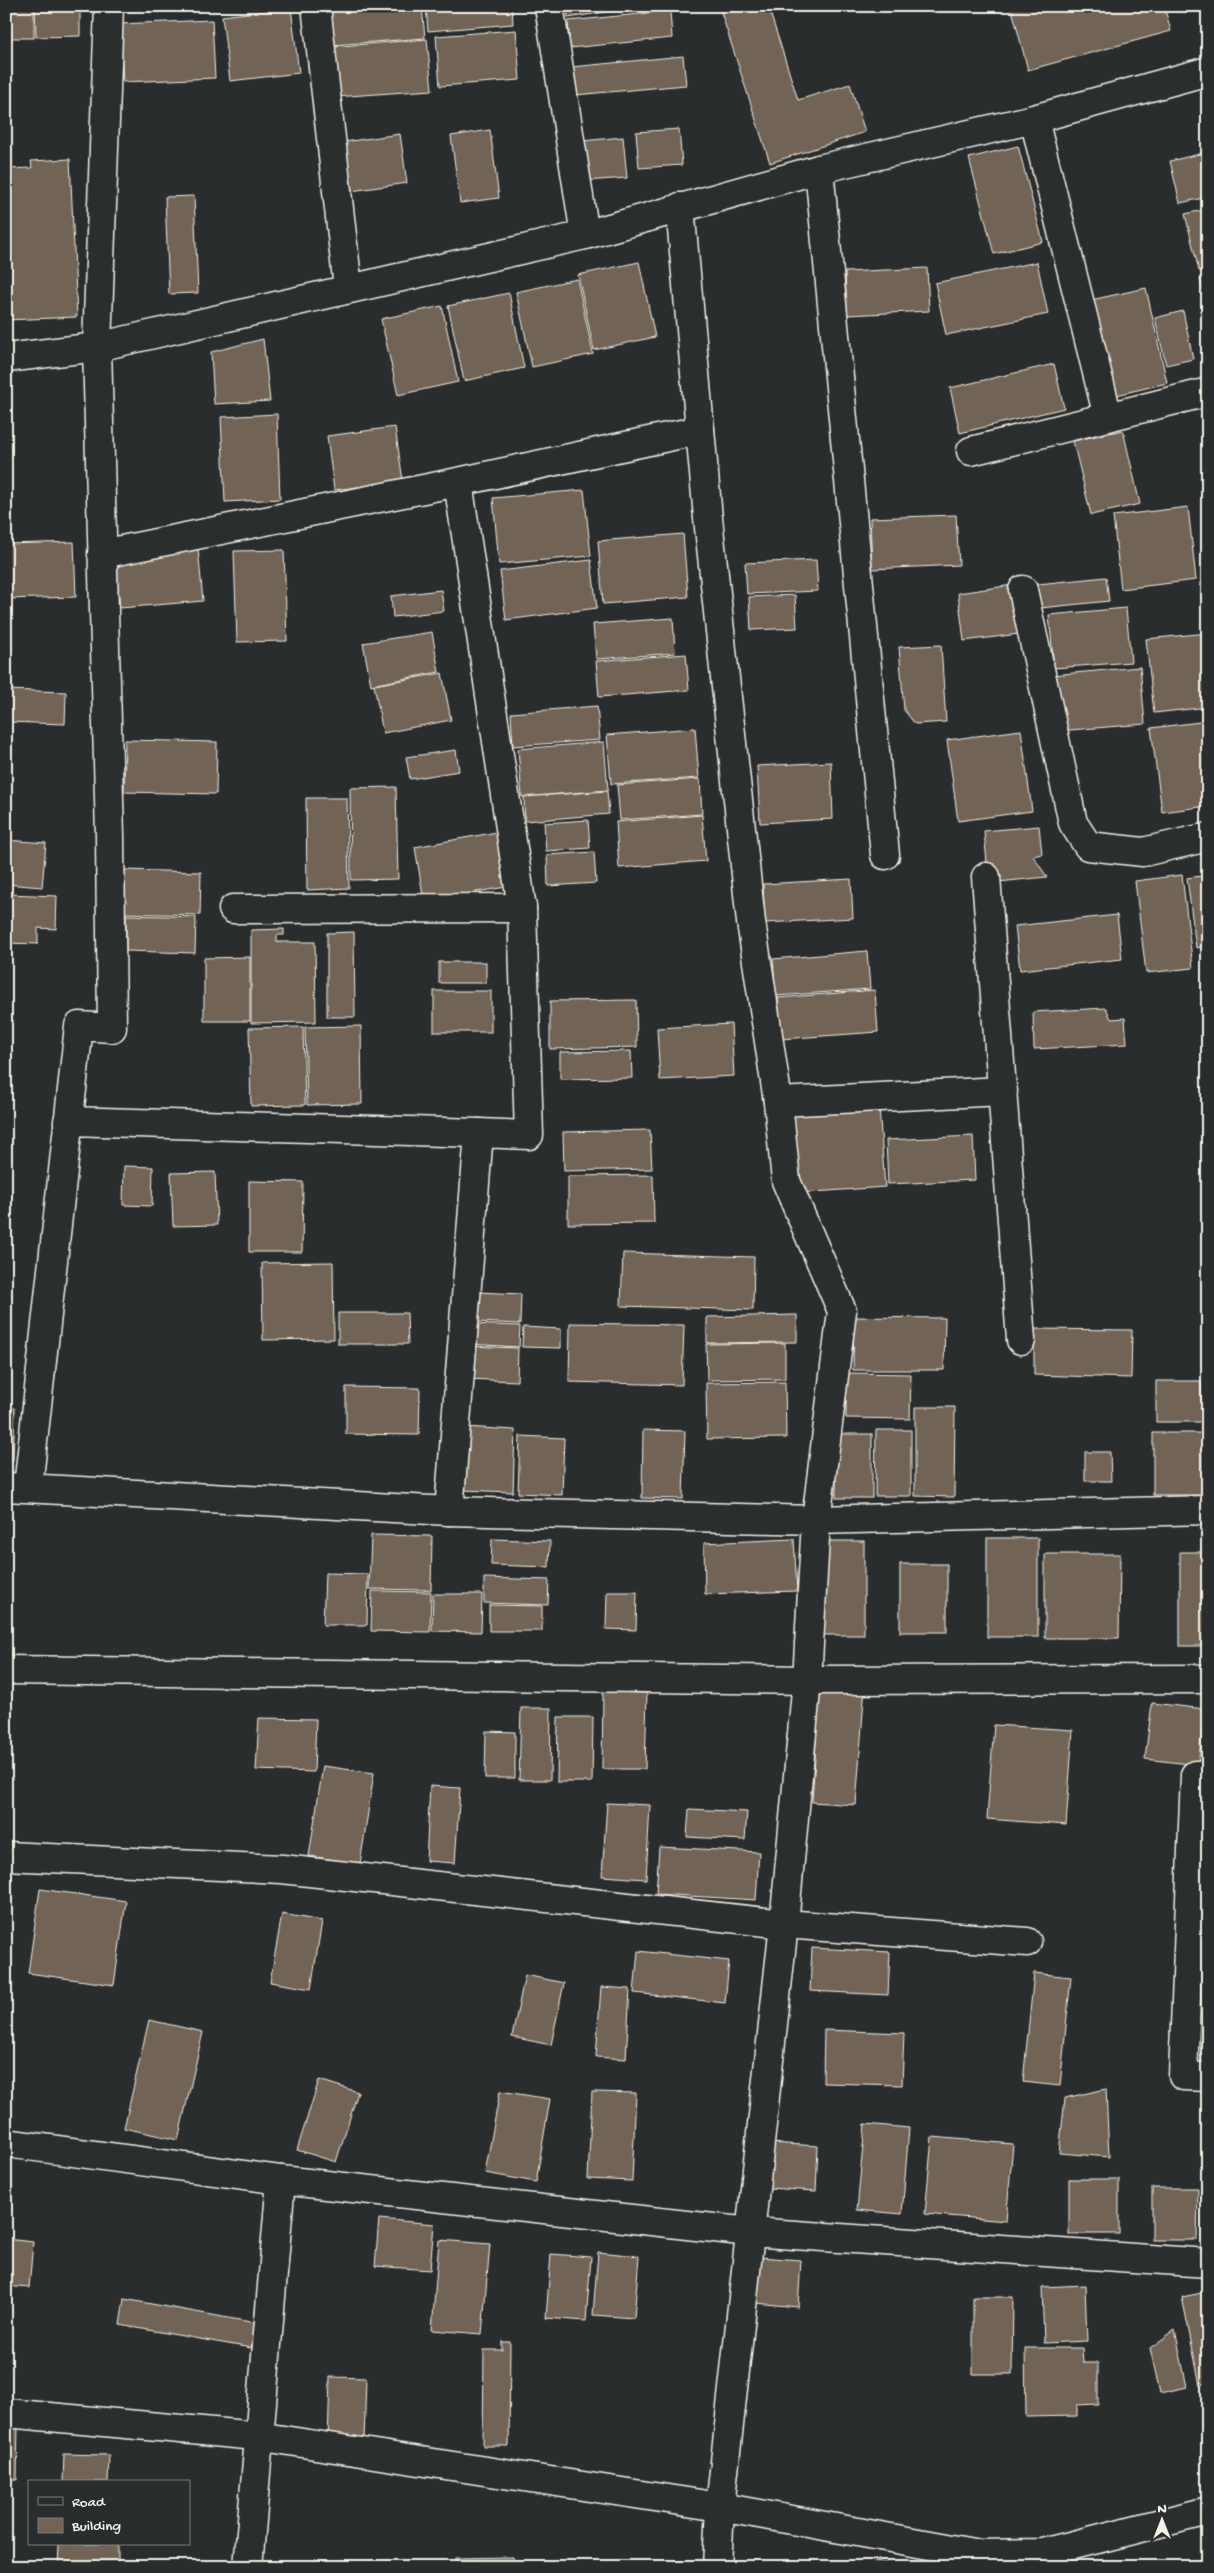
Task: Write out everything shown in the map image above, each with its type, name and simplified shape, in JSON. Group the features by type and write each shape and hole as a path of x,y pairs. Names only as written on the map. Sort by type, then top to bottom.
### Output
{"street":[{"path":"109,6 97,347 110,836 112,1028 79,1026 68,1122 17,1487 448,1511 816,1520 1208,1510"},
{"path":"316,6 348,288"},
{"path":"549,6 586,234"},
{"path":"6,358 97,347 586,234 819,170 1034,119 1208,71"},
{"path":"1034,119 1108,417"},
{"path":"819,170 885,855"},
{"path":"680,207 700,430 751,922 778,1102 786,1181 842,1311 816,1520 807,1680 784,1924 720,2507 718,2567"},
{"path":"971,451 1208,392"},
{"path":"102,554 458,482 700,430"},
{"path":"68,1122 529,1135 522,908 458,482"},
{"path":"1023,590 1073,823 1088,846 1143,852 1208,837"},
{"path":"986,876 1021,1340"},
{"path":"232,909 522,908"},
{"path":"778,1102 1003,1092"},
{"path":"448,1511 479,1133"},
{"path":"6,1670 807,1680 1208,1679"},
{"path":"1208,1775 1195,1775 1198,1922 1183,2076 1208,2077"},
{"path":"6,1856 282,1869 784,1924 1027,1942"},
{"path":"6,2143 281,2180 750,2232 1208,2263"},
{"path":"248,2567 257,2436 281,2180"},
{"path":"6,2413 257,2436 720,2507 978,2554 1042,2553 1208,2510"}],"building":[{"path":"6,6 34,6 34,38 6,38"},
{"path":"35,6 80,6 80,36 36,37"},
{"path":"330,6 422,6 425,38 333,45"},
{"path":"426,6 512,6 513,24 428,31"},
{"path":"566,6 630,6 630,8 568,18"},
{"path":"719,6 768,6 798,100 850,84 865,132 770,163"},
{"path":"1011,6 1164,6 1171,31 1028,70"},
{"path":"291,8 299,73 230,81 222,16"},
{"path":"670,11 672,38 570,48 568,21"},
{"path":"212,20 215,78 123,82 120,24"},
{"path":"516,30 520,80 440,86 436,36"},
{"path":"427,39 432,90 335,97 331,47"},
{"path":"683,56 686,85 575,95 572,67"},
{"path":"679,129 682,165 639,168 636,132"},
{"path":"490,130 499,198 460,203 451,136"},
{"path":"400,134 407,183 351,191 344,142"},
{"path":"623,137 627,178 585,181 582,141"},
{"path":"1018,146 1043,242 994,254 969,158"},
{"path":"1208,152 1208,197 1180,203 1170,161"},
{"path":"70,159 77,317 6,320 6,169 32,168 31,161"},
{"path":"194,196 198,293 169,294 165,197"},
{"path":"1208,209 1208,269 1199,271 1185,214"},
{"path":"639,262 655,337 594,350 578,275"},
{"path":"1037,262 1048,314 946,335 935,283"},
{"path":"927,268 929,311 847,315 845,272"},
{"path":"1208,277 1208,309 1200,279"},
{"path":"577,279 593,354 532,367 516,292"},
{"path":"1146,288 1167,383 1112,396 1091,300"},
{"path":"509,293 524,368 464,381 448,306"},
{"path":"442,306 458,382 398,395 381,319"},
{"path":"1183,311 1193,359 1166,365 1155,318"},
{"path":"263,339 270,401 214,404 211,352"},
{"path":"1054,364 1064,408 960,433 950,388"},
{"path":"277,414 280,499 225,502 221,417"},
{"path":"395,427 403,481 334,490 327,436"},
{"path":"1123,430 1140,504 1091,515 1073,441"},
{"path":"584,490 591,556 499,564 493,498"},
{"path":"1188,507 1196,580 1121,589 1113,516"},
{"path":"956,515 959,565 872,569 870,518"},
{"path":"683,534 688,597 603,604 598,541"},
{"path":"74,542 76,597 6,599 6,544"},
{"path":"198,548 203,601 120,608 115,556"},
{"path":"284,550 287,641 237,642 234,551"},
{"path":"591,560 597,608 506,620 500,571"},
{"path":"816,560 818,591 747,594 745,563"},
{"path":"1106,577 1109,601 1040,608 1038,584"},
{"path":"1013,585 1019,634 964,641 958,593"},
{"path":"441,590 444,611 393,617 391,596"},
{"path":"795,595 797,628 751,630 749,597"},
{"path":"1126,608 1131,662 1054,668 1049,615"},
{"path":"673,618 675,653 596,659 593,624"},
{"path":"432,632 439,672 371,685 363,643"},
{"path":"1208,633 1208,707 1154,713 1146,639"},
{"path":"941,645 946,722 915,724 904,710 899,647"},
{"path":"686,654 689,690 599,697 596,661"},
{"path":"1140,667 1145,724 1057,731 1052,675"},
{"path":"442,673 451,720 383,733 374,685"},
{"path":"6,690 66,692 65,724 6,722"},
{"path":"597,706 600,740 513,746 511,713"},
{"path":"1208,721 1208,806 1162,812 1151,728"},
{"path":"695,728 699,778 611,784 607,735"},
{"path":"1021,730 1032,811 958,821 947,740"},
{"path":"125,740 217,742 216,794 124,792"},
{"path":"604,742 608,790 522,797 518,749"},
{"path":"456,750 459,771 410,779 406,757"},
{"path":"831,762 833,819 760,823 757,766"},
{"path":"700,779 702,814 620,820 617,785"},
{"path":"396,787 398,879 351,880 350,788"},
{"path":"607,791 609,814 525,821 524,797"},
{"path":"306,798 347,798 349,888 307,890"},
{"path":"702,815 706,861 619,868 616,822"},
{"path":"588,820 590,848 546,851 544,823"},
{"path":"1039,826 1042,854 1033,856 1047,877 989,883 984,831"},
{"path":"497,832 506,887 424,901 415,847"},
{"path":"6,840 46,843 42,887 6,884"},
{"path":"594,852 596,883 548,886 547,855"},
{"path":"124,870 201,872 200,915 123,913"},
{"path":"1182,875 1193,968 1146,973 1135,881"},
{"path":"1208,875 1208,946 1196,948 1187,878"},
{"path":"851,879 853,918 765,923 763,884"},
{"path":"8,894 57,896 56,929 38,928 38,944 6,943"},
{"path":"126,915 196,917 195,953 126,951"},
{"path":"1117,915 1122,959 1020,970 1015,926"},
{"path":"284,929 284,935 277,935 277,942 315,942 316,1022 251,1023 251,930"},
{"path":"354,932 355,1017 327,1017 327,933"},
{"path":"867,951 870,989 776,996 773,959"},
{"path":"250,957 250,1021 204,1021 204,958"},
{"path":"439,962 486,962 486,983 439,983"},
{"path":"875,990 878,1032 781,1039 778,998"},
{"path":"434,991 491,991 491,1032 434,1032"},
{"path":"636,1000 637,1047 550,1049 550,1001"},
{"path":"1106,1008 1111,1019 1125,1018 1127,1044 1034,1049 1033,1012"},
{"path":"731,1024 734,1076 660,1080 657,1028"},
{"path":"361,1026 362,1104 307,1105 305,1027"},
{"path":"303,1027 305,1105 251,1106 249,1028"},
{"path":"631,1051 632,1078 560,1079 560,1052"},
{"path":"879,1107 885,1187 799,1193 793,1114"},
{"path":"650,1130 652,1169 564,1171 563,1132"},
{"path":"973,1136 975,1180 888,1184 886,1140"},
{"path":"124,1166 153,1167 152,1206 123,1205"},
{"path":"215,1172 217,1225 173,1226 171,1173"},
{"path":"653,1175 654,1223 568,1224 568,1176"},
{"path":"249,1181 303,1182 302,1252 249,1252"},
{"path":"623,1253 754,1257 753,1310 621,1306"},
{"path":"333,1262 334,1339 263,1340 262,1263"},
{"path":"478,1292 521,1294 520,1324 477,1322"},
{"path":"338,1313 407,1313 408,1344 338,1344"},
{"path":"797,1315 797,1342 707,1343 707,1317"},
{"path":"854,1317 945,1318 944,1370 853,1370"},
{"path":"570,1323 684,1325 682,1385 569,1382"},
{"path":"470,1324 520,1326 519,1347 469,1344"},
{"path":"523,1327 561,1329 561,1348 522,1347"},
{"path":"1034,1329 1132,1330 1131,1378 1034,1375"},
{"path":"785,1343 785,1379 707,1380 706,1344"},
{"path":"467,1346 518,1348 517,1381 466,1379"},
{"path":"846,1373 911,1374 910,1419 846,1418"},
{"path":"1156,1381 1201,1381 1202,1422 1156,1422"},
{"path":"785,1382 786,1438 707,1439 706,1383"},
{"path":"346,1387 420,1388 419,1435 346,1434"},
{"path":"915,1407 955,1407 954,1497 915,1496"},
{"path":"6,1408 15,1408 13,1460 6,1460"},
{"path":"464,1427 515,1430 513,1492 462,1490"},
{"path":"643,1430 685,1431 683,1499 642,1498"},
{"path":"876,1430 911,1430 911,1496 875,1496"},
{"path":"1153,1433 1202,1433 1203,1495 1153,1495"},
{"path":"836,1434 872,1434 872,1498 836,1498"},
{"path":"520,1436 564,1438 562,1495 518,1493"},
{"path":"1085,1452 1110,1452 1111,1481 1085,1481"},
{"path":"371,1535 432,1536 431,1590 369,1589"},
{"path":"987,1538 1038,1538 1038,1637 987,1637"},
{"path":"492,1539 550,1541 549,1567 491,1565"},
{"path":"794,1539 797,1591 705,1594 704,1543"},
{"path":"821,1541 864,1541 864,1635 821,1635"},
{"path":"1180,1552 1208,1552 1208,1646 1180,1646"},
{"path":"1045,1554 1120,1554 1119,1638 1045,1638"},
{"path":"900,1564 947,1564 947,1632 900,1632"},
{"path":"325,1573 368,1574 367,1625 323,1625"},
{"path":"484,1578 549,1580 548,1605 484,1603"},
{"path":"372,1591 431,1592 430,1632 371,1631"},
{"path":"607,1592 637,1592 636,1630 606,1629"},
{"path":"433,1594 482,1594 481,1632 432,1631"},
{"path":"489,1605 542,1606 542,1631 489,1631"},
{"path":"820,1682 865,1685 856,1805 812,1802"},
{"path":"603,1692 647,1693 645,1769 602,1769"},
{"path":"1152,1703 1205,1709 1198,1765 1145,1759"},
{"path":"521,1708 551,1708 550,1780 519,1780"},
{"path":"558,1717 593,1717 592,1782 557,1782"},
{"path":"259,1718 316,1719 314,1772 256,1770"},
{"path":"994,1725 1073,1730 1066,1825 987,1819"},
{"path":"486,1731 515,1732 515,1778 485,1778"},
{"path":"323,1766 374,1773 360,1864 309,1856"},
{"path":"430,1786 460,1788 455,1863 426,1861"},
{"path":"607,1803 650,1805 646,1879 602,1876"},
{"path":"689,1809 747,1812 745,1840 687,1837"},
{"path":"659,1847 759,1852 756,1900 656,1894"},
{"path":"40,1889 126,1901 114,1985 28,1973"},
{"path":"282,1914 322,1921 311,1989 270,1982"},
{"path":"1206,1943 1208,1943 1208,2067 1202,2067"},
{"path":"812,1948 890,1952 888,1995 810,1991"},
{"path":"638,1951 729,1961 725,2003 634,1993"},
{"path":"1034,1973 1071,1977 1060,2086 1023,2082"},
{"path":"525,1975 564,1983 551,2045 512,2037"},
{"path":"601,1987 630,1989 626,2059 596,2057"},
{"path":"149,2020 203,2032 178,2140 124,2128"},
{"path":"824,2030 904,2033 902,2085 823,2083"},
{"path":"319,2080 358,2092 336,2162 297,2150"},
{"path":"1106,2089 1109,2157 1059,2153 1065,2098"},
{"path":"500,2091 550,2099 536,2182 485,2173"},
{"path":"592,2092 636,2093 632,2181 588,2179"},
{"path":"865,2124 909,2128 902,2214 857,2210"},
{"path":"932,2137 1013,2144 1006,2221 925,2214"},
{"path":"770,2143 818,2146 816,2191 768,2188"},
{"path":"1069,2179 1119,2179 1119,2234 1069,2234"},
{"path":"1152,2188 1198,2188 1197,2240 1152,2240"},
{"path":"379,2219 434,2224 430,2270 375,2266"},
{"path":"6,2239 33,2242 29,2288 6,2286"},
{"path":"439,2240 490,2244 482,2334 432,2330"},
{"path":"598,2252 639,2256 634,2318 593,2315"},
{"path":"551,2254 591,2257 586,2321 546,2318"},
{"path":"759,2257 801,2260 798,2307 755,2303"},
{"path":"1085,2285 1087,2341 1044,2343 1042,2287"},
{"path":"1207,2292 1208,2383 1200,2385 1182,2297"},
{"path":"973,2297 1013,2297 1012,2374 973,2374"},
{"path":"124,2299 256,2323 251,2348 120,2325"},
{"path":"1175,2330 1187,2387 1160,2393 1150,2348"},
{"path":"502,2342 510,2342 509,2446 483,2446 484,2350 502,2350"},
{"path":"1025,2348 1082,2348 1083,2363 1098,2363 1098,2404 1077,2405 1077,2416 1026,2417"},
{"path":"330,2377 366,2378 364,2442 328,2441"},
{"path":"6,2424 18,2424 17,2480 6,2479"},
{"path":"64,2454 109,2455 108,2480 63,2480"},
{"path":"59,2546 118,2546 118,2567 58,2567"},
{"path":"513,2557 514,2567 455,2567 455,2558"},
{"path":"875,2562 903,2564 903,2567 874,2567"},
{"path":"1146,2563 1146,2567 1121,2567"}]}
